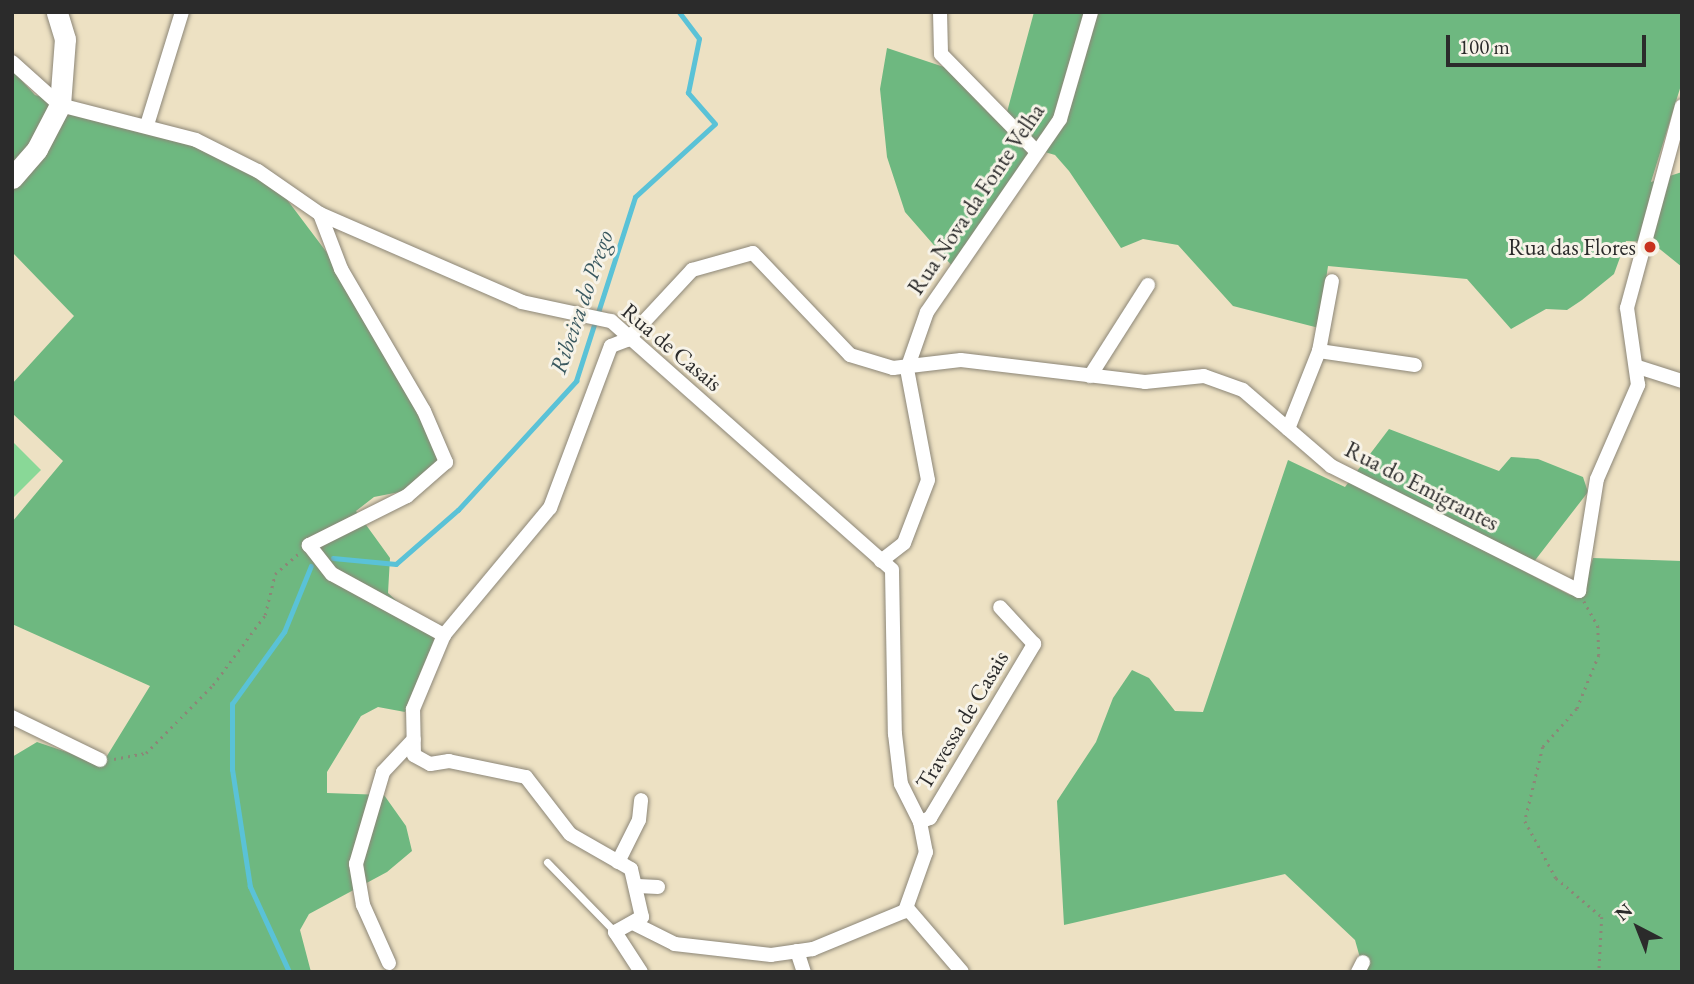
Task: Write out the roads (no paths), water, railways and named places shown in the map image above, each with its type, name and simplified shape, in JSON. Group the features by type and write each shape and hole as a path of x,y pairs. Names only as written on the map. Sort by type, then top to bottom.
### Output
{"main road":[{"path":"12,178 37,149 60,105 65,39 57,12"}],"street":[{"path":"147,125 182,12"},
{"path":"940,12 942,54 1037,152"},
{"name":"Rua Nova da Fonte Velha","path":"907,369 927,312 1060,119 1091,12"},
{"path":"12,62 60,105"},
{"name":"Rua de Casais","path":"60,105 147,125 196,140 258,171 320,214 522,302 606,319 892,570 897,612 901,783 920,822 926,852 907,908"},
{"path":"1682,106 1627,308 1638,367 1682,381"},
{"path":"320,214 341,269 424,411 446,463 407,496 309,545 341,580 444,635"},
{"path":"641,972 615,932 642,917 638,886 631,869 570,834 526,777 449,761 430,764 414,755 413,709 444,635 550,508 570,467 590,389 611,345 627,340 692,270 753,253 850,355 907,369 928,480 904,543 881,561"},
{"path":"1288,429 1319,351 1332,281"},
{"path":"1090,376 1148,285"},
{"path":"1319,351 1415,365"},
{"name":"Rua do Emigrantes","path":"907,369 961,360 1145,382 1204,376 1243,390 1331,466 1579,591 1597,479 1638,385 1638,367"},
{"name":"Travessa de Casais","path":"920,822 930,818 1034,644 1000,607"},
{"path":"12,718 100,760"},
{"path":"389,963 363,905 356,864 383,772 414,739"},
{"path":"618,862 639,820 641,800"},
{"path":"638,886 658,887"},
{"path":"633,923 675,944 771,955 797,951 872,928 907,908 933,934 962,972"},
{"path":"797,951 804,972"}],"lane":[{"path":"547,862 615,932"}],"waterway":[{"name":"Ribeira do Prego","path":"333,558 396,564 458,510 576,381 635,197 715,124 688,93 699,39 679,12"},
{"name":"Ribeira do Prego","path":"289,972 250,887 232,770 232,704 284,632 311,566"}],"place":[{"name":"Rua das Flores","path":"1650,247"}]}
